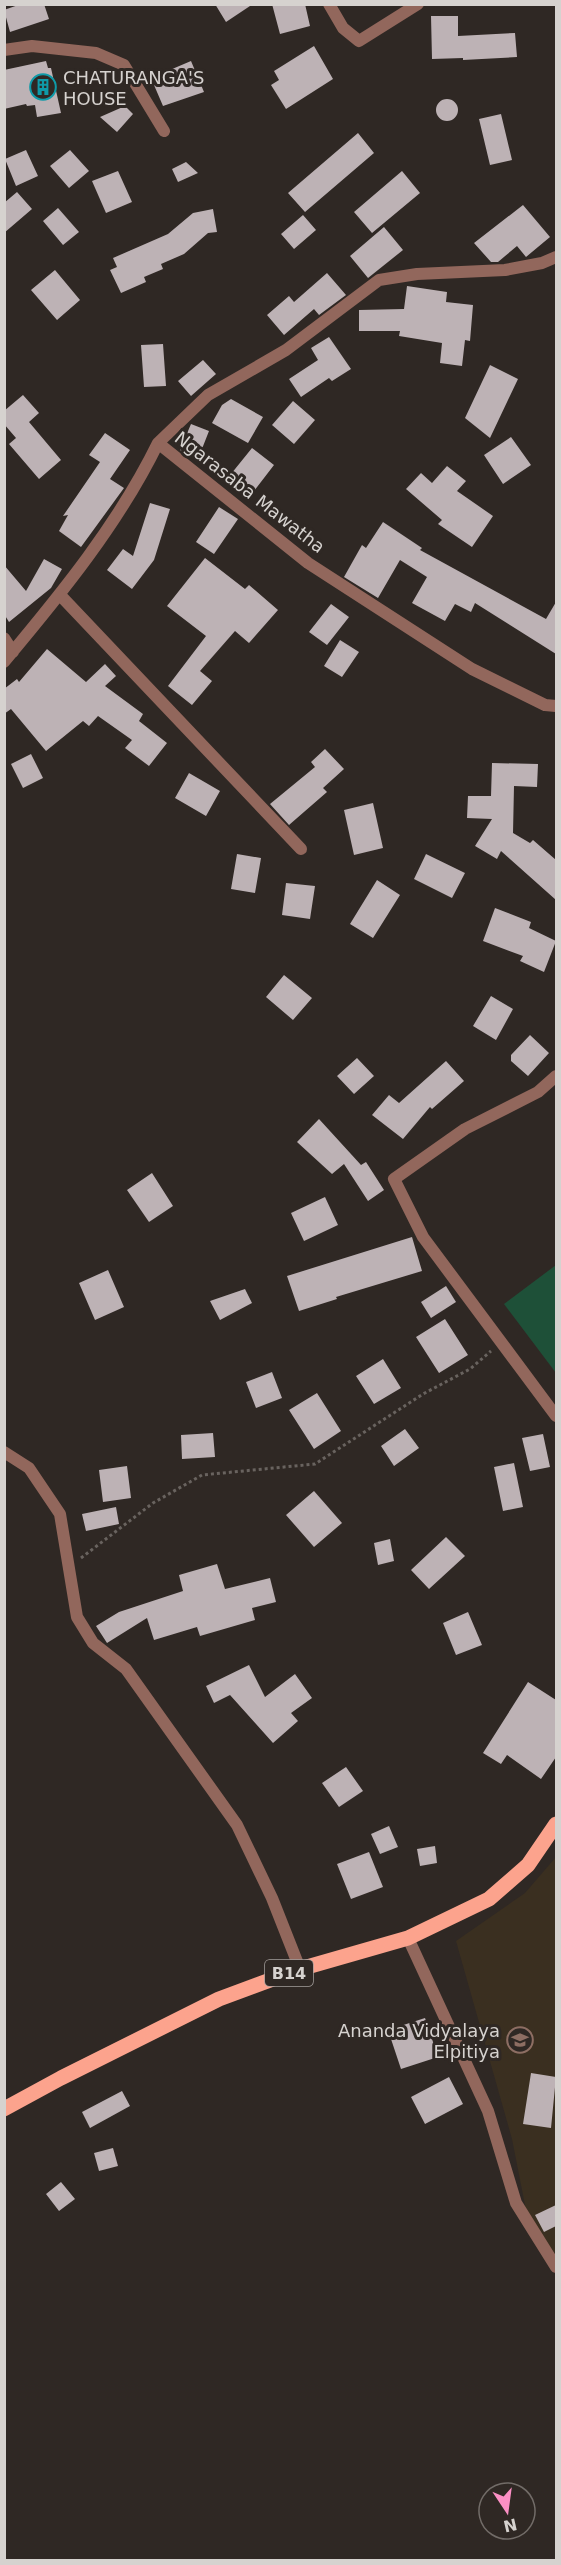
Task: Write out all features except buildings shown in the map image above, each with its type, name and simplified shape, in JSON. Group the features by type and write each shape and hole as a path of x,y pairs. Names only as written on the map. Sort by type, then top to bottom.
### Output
{"main road":[{"name":"B14","path":"4,2109 60,2078 219,1999 300,1969 408,1938 489,1899 528,1865 556,1824"}],"street":[{"path":"329,4 343,28 359,41 418,4"},
{"path":"4,50 32,46 96,53 124,65 164,131"},
{"name":"Ngarasaba Mawatha","path":"556,257 542,263 505,270 417,274 379,280 286,350 208,395 158,443 308,563 472,669 545,705 556,705"},
{"path":"4,662 60,595 141,478 158,443"},
{"path":"60,595 301,849"},
{"path":"4,638 13,652"},
{"path":"556,1076 538,1092 465,1129 394,1179 423,1237 556,1416"},
{"path":"4,1452 29,1468 60,1514 77,1617 93,1643 126,1669 237,1826 272,1898 300,1969"},
{"path":"408,1938 488,2111 516,2204 556,2267"}],"path":[{"path":"68,1567 153,1503 202,1475 315,1464 346,1447 423,1394 470,1369 502,1342"}],"shaded area":[{"name":"Ananda Vidyalaya Elpitiya","path":"556,1857 556,2257 526,2210 512,2139 456,1941 525,1893"}],"green space":[{"path":"556,1265 556,1373 504,1304"}],"place":[{"name":"CHATURANGA'S HOUSE","path":"43,87"},
{"name":"Ananda Vidyalaya Elpitiya","path":"520,2040"}]}
